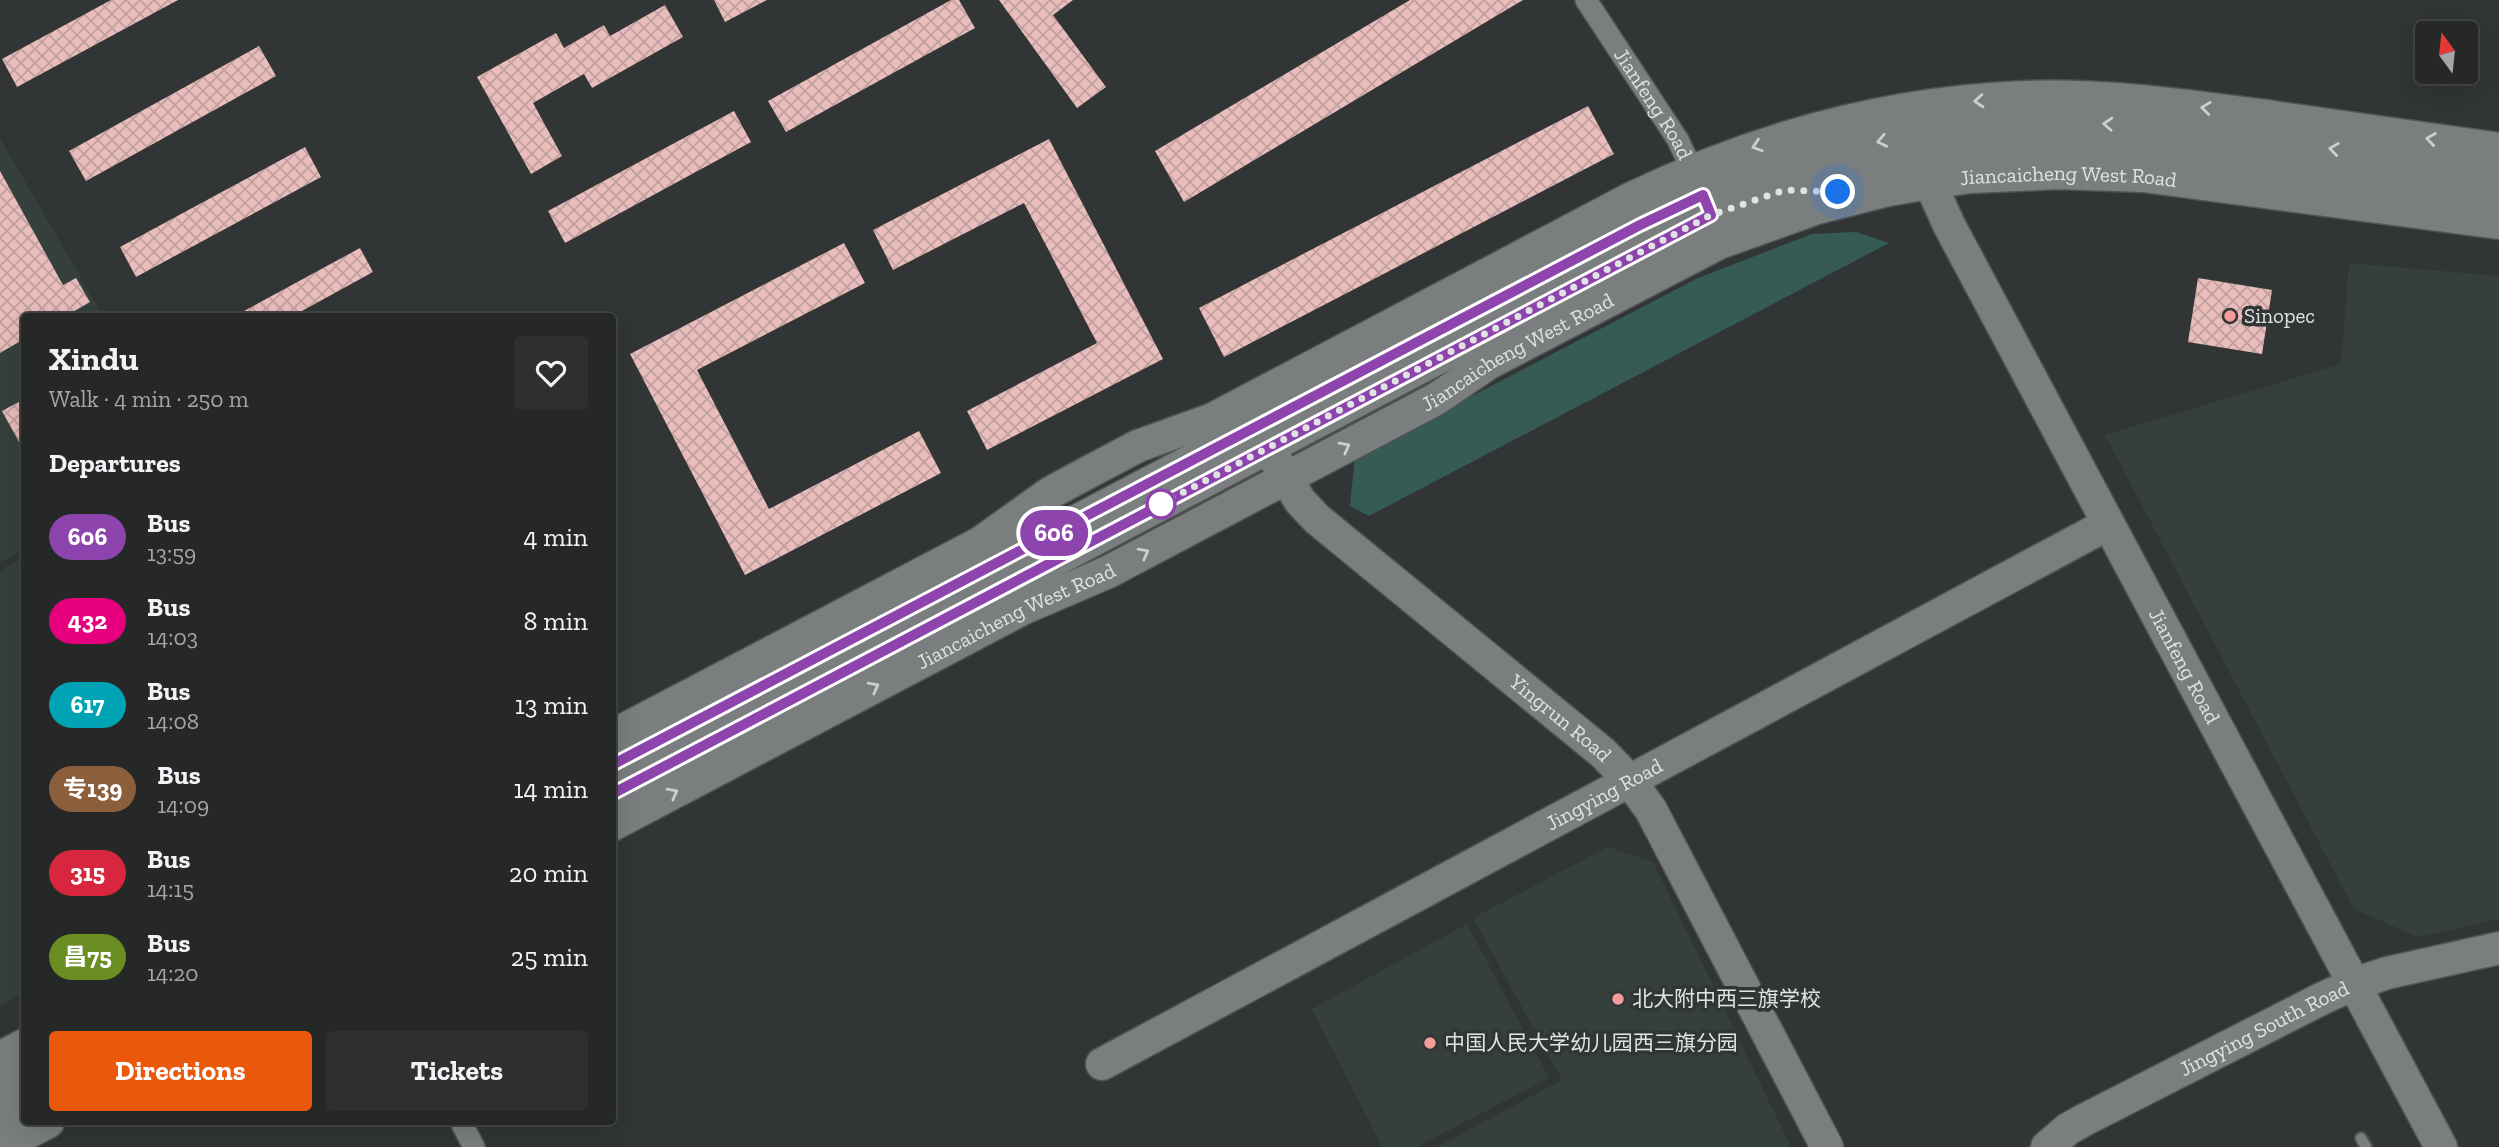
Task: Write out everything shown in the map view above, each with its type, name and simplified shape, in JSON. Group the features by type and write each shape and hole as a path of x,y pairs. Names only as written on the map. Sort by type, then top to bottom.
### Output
{"street":[{"name":"Jianfeng Road","path":"1586,0 1678,141 1702,193"},
{"name":"Jiancaicheng West Road","path":"616,792 1702,193 1767,143 1863,118 1940,105 2025,97 2141,100 2499,149"},
{"name":"Jiancaicheng West Road","path":"1702,193 1790,165 1894,138 1950,129 2040,123 2097,123 2188,130 2499,171"},
{"name":"Jiancaicheng West Road","path":"616,734 980,543 1050,493 1138,446 1213,419 1632,198 1778,191 1928,158 2000,150 2075,148 2151,155 2499,201"},
{"name":"Jiancaicheng West Road","path":"616,822 1022,609 1108,572 1436,399 1489,363 1687,258 1778,221 1888,190 1970,177 2048,173 2143,176 2499,223"},
{"name":"Jianfeng Road","path":"1930,183 1948,225 2441,1147"},
{"path":"1778,191 1800,189 1864,194 1888,190"},
{"name":"Jiancaicheng West Road","path":"616,763 1263,437"},
{"name":"Yingrun Road","path":"1263,437 1300,501 1317,519 1603,753 1630,781 1657,821 1827,1147"},
{"name":"Jingying Road","path":"1102,1064 2108,524"},
{"name":"Jingying South Road","path":"2047,1147 2068,1129 2084,1120 2354,984 2387,973 2499,948"},
{"path":"0,1058 21,1047"},
{"path":"0,1087 21,1076"},
{"path":"0,1118 21,1107"},
{"path":"0,1147 42,1125"},
{"path":"463,1125 474,1147"}],"shaded area":[{"path":"0,138 100,311 21,313 21,552 0,562"},
{"path":"2349,263 2499,276 2499,919 2418,937 2354,909 2105,435 2341,364"},
{"path":"21,559 21,994 0,1005 0,571"},
{"name":"北大附中西三旗学校","path":"1608,847 1653,862 1791,1147 1437,1147 1562,1080 1473,918"},
{"name":"中国人民大学幼儿园西三旗分园","path":"1467,924 1549,1078 1417,1147 1382,1147 1312,1009"}],"green space":[{"path":"1856,232 1889,243 1369,516 1350,506 1355,457 1698,278 1812,234"}],"building":[{"path":"111,0 178,0 17,87 2,59"},
{"path":"714,0 767,0 725,22"},
{"path":"951,0 959,0 975,28 786,132 768,101"},
{"path":"999,0 1073,0 1053,15 1106,87 1077,108"},
{"path":"1410,0 1523,0 1184,202 1155,151"},
{"path":"665,5 683,37 592,88 584,74 533,103 562,156 531,174 477,77 556,33 564,48 604,25 610,36"},
{"path":"259,46 276,76 86,181 69,151"},
{"path":"1588,106 1614,154 1224,357 1199,308"},
{"path":"734,111 751,142 565,243 548,211"},
{"path":"1049,139 1163,359 987,450 967,411 1097,343 1024,203 893,270 873,230"},
{"path":"305,147 321,177 136,277 120,247"},
{"path":"0,171 63,285 76,278 90,302 71,313 21,313 21,341 0,353"},
{"path":"844,243 865,283 697,370 769,509 919,431 941,473 745,575 630,354"},
{"path":"360,248 373,272 298,313 240,313"},
{"name":"Sinopec","path":"2198,278 2272,290 2262,354 2188,342"},
{"path":"21,401 21,446 2,411"}],"bus line":[{"name":"606","path":"616,763 1640,225 1703,195 1711,215 616,792"}],"place":[{"name":"Sinopec","path":"2230,316"},
{"name":"北大附中西三旗学校","path":"1618,999"},
{"name":"中国人民大学幼儿园西三旗分园","path":"1430,1043"}],"route":[{"path":"1161,504 1711,215 1785,190 1838,192"}]}
